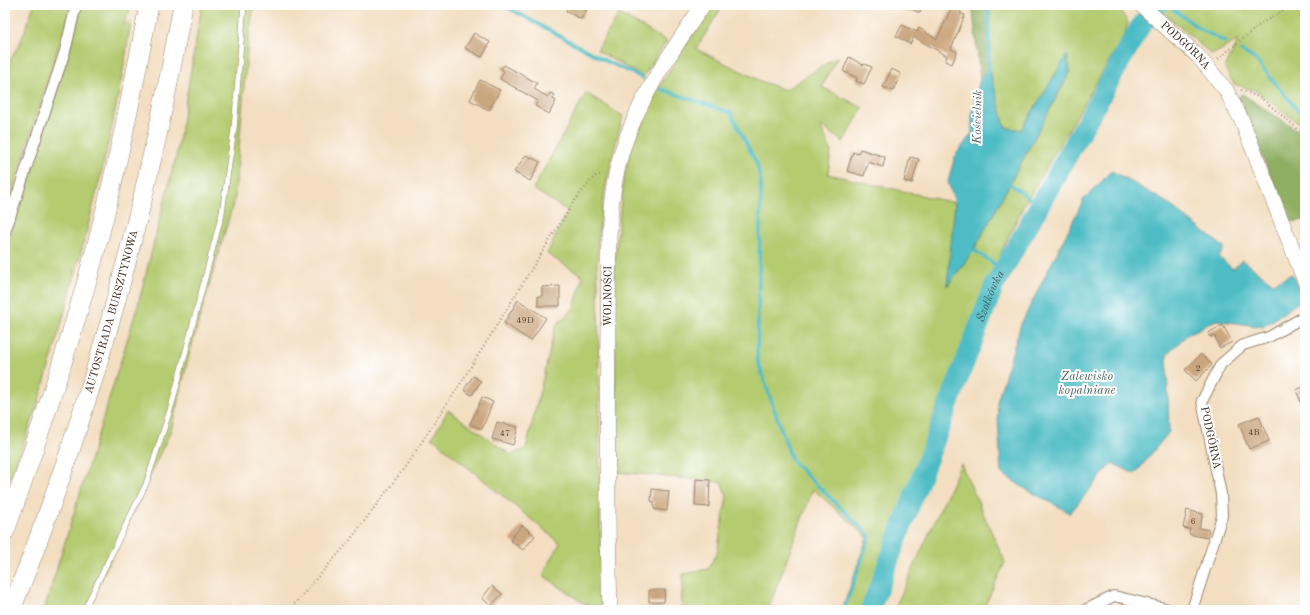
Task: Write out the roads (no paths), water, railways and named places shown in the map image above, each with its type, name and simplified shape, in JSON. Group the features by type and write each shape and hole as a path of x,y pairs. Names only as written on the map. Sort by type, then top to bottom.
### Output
{"highway":[{"path":"5,532 42,427 93,258 122,143 149,5"},
{"name":"AUTOSTRADA BURSZTYNOWA","path":"11,610 74,441 107,334 137,224 156,143 183,5"}],"main road":[{"name":"WOLNOŚCI","path":"610,610 608,255 616,174 631,126 640,108 664,64 703,5"},
{"name":"PODGÓRNA","path":"1141,5 1168,27 1197,55 1226,90 1242,121 1305,281"}],"street":[{"path":"5,232 64,50 76,5"},
{"name":"PODGÓRNA","path":"1192,610 1222,516 1221,494 1202,401 1221,364 1243,345 1269,337 1305,316"},
{"path":"1085,610 1114,596 1173,610"}],"lane":[{"path":"84,610 146,484 172,404 222,213 234,129 244,5"}],"water":[{"path":"1067,55 1070,72 974,250 947,286 955,203 948,182 955,156 972,133 972,111 980,79 989,67 1005,127 1021,130"},
{"name":"Zalewisko kopalniane","path":"1112,171 1166,202 1225,248 1219,257 1233,269 1242,260 1273,283 1292,274 1303,299 1263,327 1216,320 1187,335 1167,355 1169,432 1135,474 1112,463 1070,513 1024,488 1001,473 997,402 1021,324 1084,199"}],"waterway":[{"path":"503,5 608,62 643,78"},
{"name":"Kościelnik","path":"986,5 989,21 989,72"},
{"name":"Szotkówka","path":"870,610 994,286 1140,27 1158,5"},
{"path":"1167,5 1200,29 1225,42"},
{"path":"1241,51 1255,59 1305,119"},
{"path":"661,89 731,113 757,164 761,182 757,359 792,461 870,536 844,610"},
{"name":"Kościelnik","path":"1006,181 1040,206"},
{"path":"974,250 1003,270"}]}
